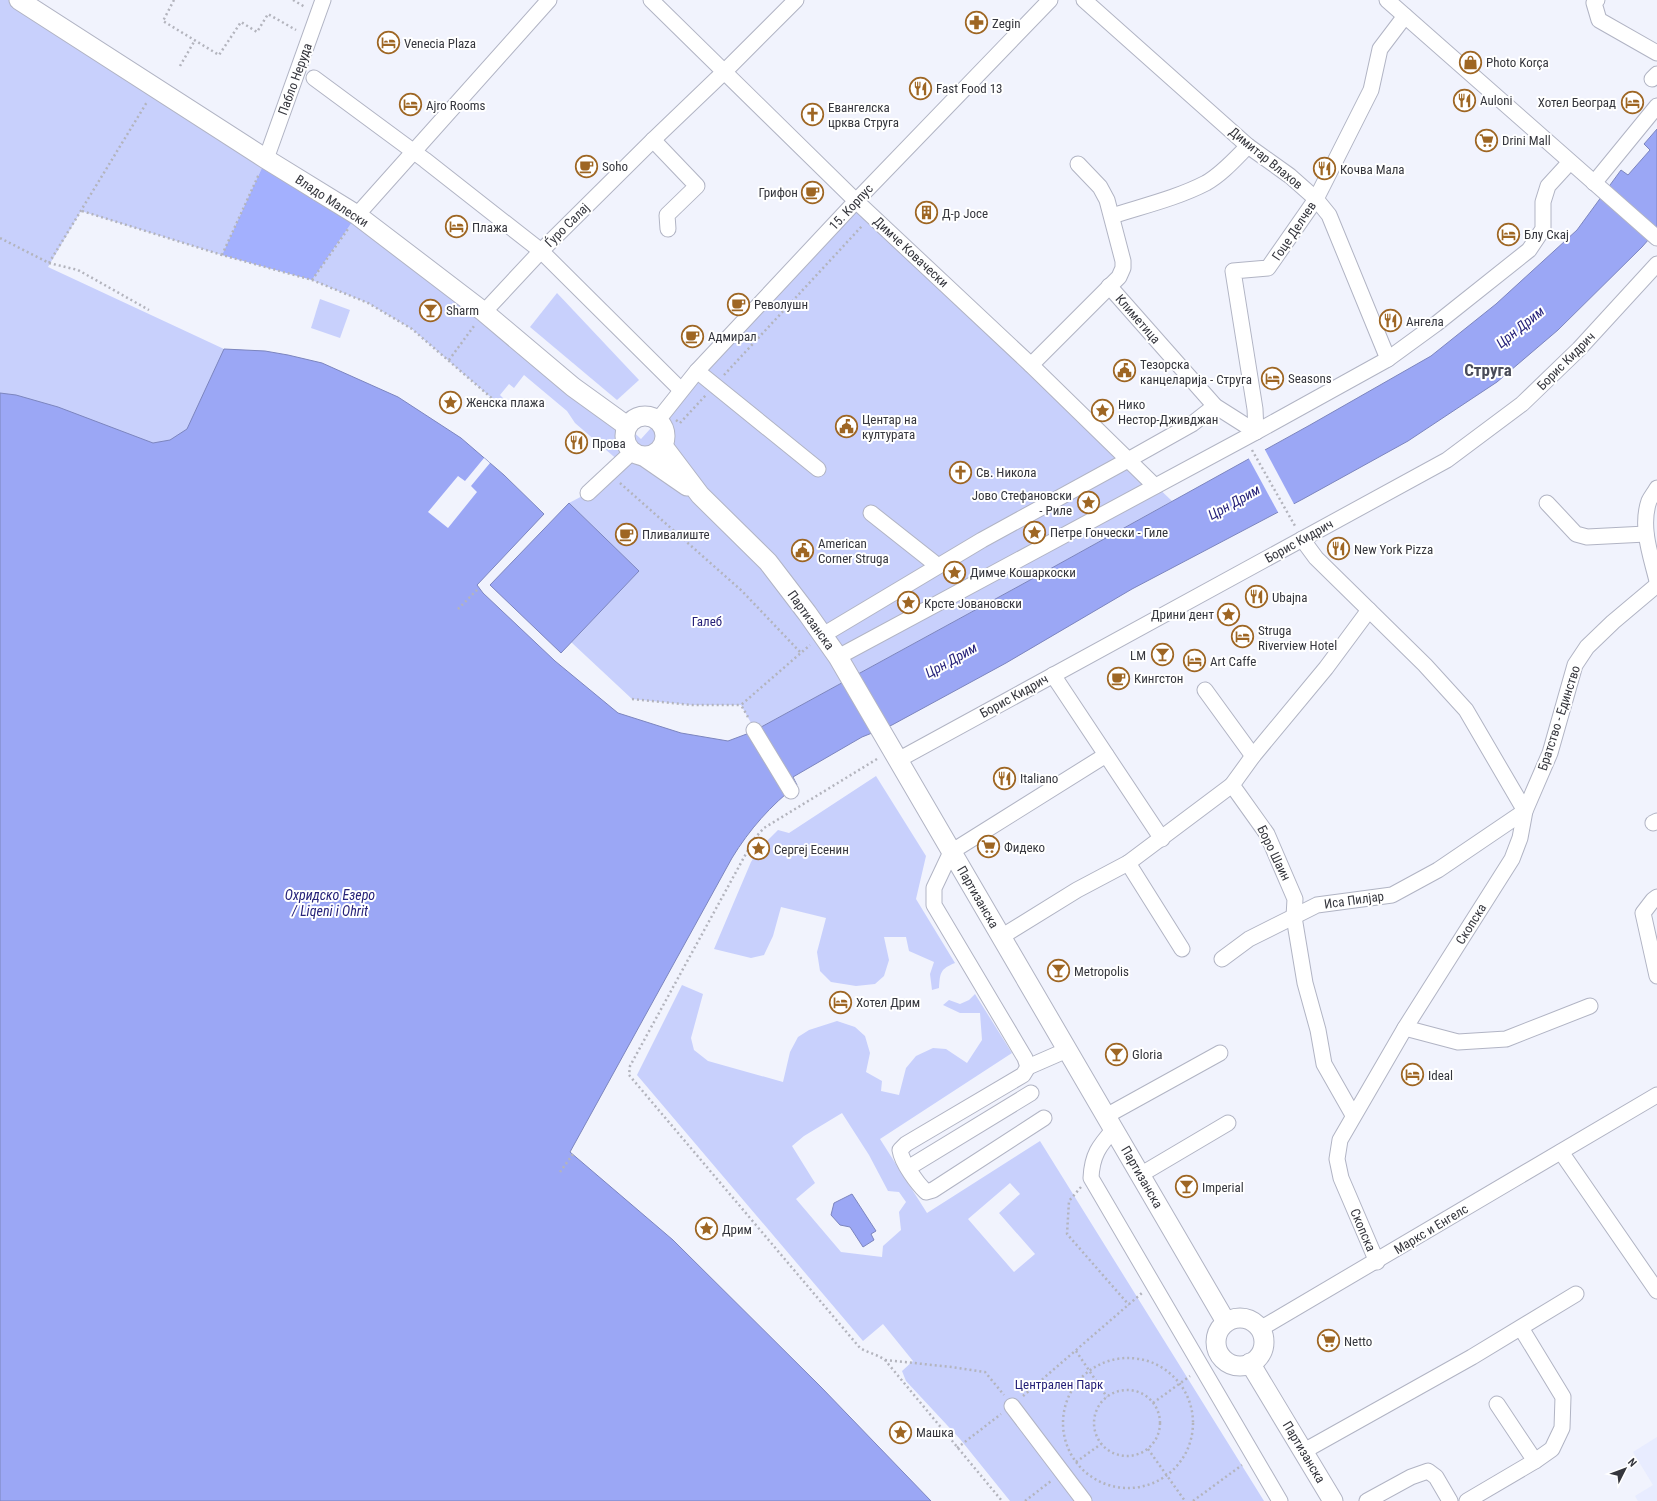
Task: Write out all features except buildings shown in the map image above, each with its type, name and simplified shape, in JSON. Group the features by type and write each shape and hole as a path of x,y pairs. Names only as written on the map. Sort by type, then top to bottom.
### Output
{"main road":[{"name":"Владо Малески","path":"19,0 357,216 484,312 573,387 627,426"},
{"path":"662,415 665,437 663,446 658,452 652,455 639,454 626,445 624,436 627,426 633,420 641,416 662,415"},
{"name":"Партизанска","path":"663,446 700,495 768,562 823,635 838,658 1226,1322"},
{"name":"Партизанска","path":"639,454 700,495"},
{"path":"1233,1318 1248,1319 1255,1323 1260,1329 1263,1336 1261,1352 1257,1358 1250,1363 1235,1365 1224,1360 1217,1350 1217,1334 1220,1327 1233,1318"},
{"name":"Партизанска","path":"1250,1363 1333,1501"}],"street":[{"name":"Пабло Неруда","path":"266,159 324,0"},
{"path":"357,216 549,0"},
{"name":"Димче Ковачески","path":"651,0 856,201 1031,365 1155,486"},
{"name":"Ѓуро Салај","path":"484,312 541,250 796,0"},
{"name":"15. Корпус","path":"662,415 697,371 856,201 1050,0"},
{"name":"Димитар Влахов","path":"1084,0 1248,146 1290,176 1316,199 1329,215 1388,359"},
{"path":"1387,0 1657,238"},
{"path":"1597,0 1594,3 1599,20 1657,53"},
{"name":"Гоце Делчев","path":"1250,435 1255,410 1233,271 1268,268 1316,199 1371,90 1380,49 1405,16"},
{"path":"314,78 541,250 681,390"},
{"path":"1594,183 1657,106"},
{"path":"653,140 697,186 667,215 668,229"},
{"path":"1112,216 1173,196 1206,182 1219,173 1248,146"},
{"path":"838,658 1388,359 1436,324 1529,250 1544,228 1543,202 1548,186 1570,162"},
{"name":"Климетица","path":"1031,365 1119,277 1123,268 1123,261 1107,200 1100,187 1078,164"},
{"name":"Борис Кидрич","path":"895,755 1053,675 1447,460 1522,404 1579,349 1657,264"},
{"name":"Климетица","path":"1109,286 1215,406 1250,435"},
{"path":"697,371 818,469"},
{"path":"823,635 982,540 1192,424 1215,406"},
{"path":"588,493 609,474 639,454"},
{"path":"1657,488 1649,502 1646,534 1657,581"},
{"path":"1547,503 1576,534 1587,537 1646,534"},
{"path":"871,513 938,566"},
{"path":"1302,539 1316,558 1425,665 1466,710 1525,811"},
{"name":"Братство - Единство","path":"1525,811 1550,753 1575,666 1587,647 1613,622 1657,585"},
{"path":"1001,937 1077,890 1128,863 1162,839 1232,785 1253,756 1326,668 1369,610"},
{"path":"1053,675 1162,839"},
{"path":"1206,690 1253,756"},
{"path":"754,730 791,792"},
{"path":"1028,1067 1025,1058 934,905 934,888 951,852 1106,755"},
{"name":"Боро Шаин","path":"1232,785 1267,834 1295,898 1294,917 1305,983 1318,1030 1324,1064 1353,1115"},
{"name":"Иса Пилјар","path":"1222,959 1249,939 1317,906 1392,895 1438,870 1525,811"},
{"name":"Скопска","path":"1377,1262 1341,1178 1337,1159 1340,1140 1353,1115 1405,1028 1512,859 1520,838 1525,811"},
{"path":"1128,863 1182,949"},
{"path":"1657,897 1643,913 1657,976"},
{"path":"1405,1028 1458,1042 1506,1039 1590,1006"},
{"path":"1044,1118 934,1190 926,1192 920,1186 901,1156 900,1150 906,1144 1023,1075 1028,1067 1067,1050"},
{"path":"1220,1053 1110,1122 1092,1163 1091,1178 1280,1501"},
{"path":"908,1168 1031,1093"},
{"name":"Маркс и Енгелс","path":"1260,1329 1377,1262 1657,1095"},
{"path":"1140,1175 1228,1123"},
{"path":"1561,1152 1657,1291"},
{"path":"1304,1451 1521,1328 1576,1294"},
{"path":"1467,1501 1535,1461 1552,1449 1562,1428 1563,1397 1521,1328"},
{"path":"1497,1404 1535,1461"},
{"path":"1012,1406 1084,1501"},
{"path":"1367,1501 1411,1477 1428,1471 1436,1478 1450,1501"}],"path":[{"path":"174,0 163,21 219,55 241,22 257,32 268,14 296,31 300,25"},
{"path":"293,0 310,10"},
{"path":"180,66 194,40"},
{"path":"48,263 82,211 156,88"},
{"path":"222,255 266,159"},
{"path":"82,211 222,255 312,280 368,303 412,330 449,360 502,407"},
{"path":"312,280 357,216"},
{"path":"662,415 680,423 872,216"},
{"path":"0,238 48,263 78,270 149,310"},
{"path":"449,360 484,312"},
{"path":"1250,435 1302,539"},
{"path":"609,474 742,591 801,653"},
{"path":"458,609 479,588"},
{"path":"632,699 692,705 741,705 823,635"},
{"path":"741,705 754,730"},
{"path":"895,755 774,822 764,828 754,839 628,1070 630,1078 860,1348 864,1351 878,1355 885,1360 1002,1501"},
{"path":"560,1172 572,1154"},
{"path":"1091,1178 1077,1190 1069,1201 1067,1234 1129,1305"},
{"path":"957,1448 1012,1406 1153,1284"},
{"path":"1076,1351 1106,1397"},
{"path":"1136,1358 1160,1366 1179,1384 1189,1400 1191,1407 1193,1421 1191,1442 1181,1461 1167,1476 1148,1485 1128,1488 1108,1485 1090,1476 1076,1462 1065,1438 1064,1413 1072,1389 1089,1371 1111,1360 1136,1358"},
{"path":"885,1360 952,1366 985,1372 1012,1406"},
{"path":"1153,1402 1201,1367"},
{"path":"1122,1390 1140,1392 1153,1402 1160,1418 1159,1430 1158,1436 1148,1449 1132,1456 1115,1454 1101,1444 1094,1428 1096,1411 1106,1397 1122,1390"},
{"path":"1148,1449 1185,1501"},
{"path":"1193,1501 1254,1457"}],"shaded area":[{"path":"266,159 357,215 312,280 222,255"},
{"path":"1657,1437 1657,1501 1638,1501 1635,1496 1653,1485 1633,1452"}],"green space":[{"path":"0,0 19,0 266,159 222,255 81,211 48,267 224,349 265,351 241,450 0,776"},
{"name":"Галеб","path":"856,201 1172,501 755,730 741,705 692,705 632,699 571,642 639,571 569,503 588,493 620,462 575,423 567,411 524,375 514,388 509,384 500,395 507,402 502,407 412,329 368,303 312,280 357,215 627,426 641,439"},
{"path":"557,293 639,380 617,400 530,327"},
{"path":"320,299 350,310 340,338 311,328"},
{"path":"876,776 926,856 916,899 955,963 946,967 942,972 939,988 932,990 930,974 934,962 909,951 906,937 884,937 889,960 884,976 875,984 856,986 831,982 820,971 817,952 826,918 781,907 773,936 764,955 751,958 714,949 751,862 759,849 778,830 789,833"},
{"name":"Централен Парк","path":"682,985 703,994 691,1038 694,1050 708,1061 783,1082 790,1052 798,1037 809,1030 837,1021 855,1027 865,1036 870,1053 866,1072 882,1081 881,1091 899,1095 906,1068 916,1056 933,1048 946,1049 967,1063 982,1040 980,1013 960,1013 943,1005 949,1000 960,1004 969,1000 975,994 1012,1053 880,1139 927,1213 1040,1141 1264,1501 1010,1501 960,1439 906,1381 902,1371 913,1361 883,1324 863,1341 637,1075","holes":["842,1113 869,1155 888,1191 899,1192 906,1202 899,1212 901,1230 883,1246 882,1257 841,1252 796,1199 815,1183 792,1146 804,1136","1010,1183 1020,1194 999,1213 1035,1254 1014,1272 968,1219"]}],"water":[{"name":"Охридско Езеро / Liqeni i Ohrit","path":"1657,129 1657,230 1642,247 1558,330 1497,382 1408,441 1303,499 1132,589 1006,663 892,725 862,737 793,777 797,785 761,818 732,858 570,1152 673,1240 821,1387 931,1501 0,1501 0,393 16,395 58,407 153,443 170,440 187,429 224,349 265,351 322,363 398,397 461,438 504,475 544,514 477,585 483,593 555,661 618,713 681,733 728,741 752,732 1021,585 1310,425 1431,356 1496,304 1577,230 1621,170 1628,175 1650,150 1644,144"},
{"path":"569,503 639,571 561,653 490,585"},
{"path":"852,1194 876,1231 871,1234 874,1240 863,1247 850,1227 840,1225 831,1215 834,1203"}],"pier":[{"path":"1264,448 1295,506 1279,514 1248,457"},
{"path":"484,458 490,463 471,486 477,492 448,528 428,512 458,476 465,481"}],"place":[{"name":"Zegin","path":"977,23"},
{"name":"Venecia Plaza","path":"388,43"},
{"name":"Photo Korça","path":"1470,62"},
{"name":"Fast Food 13","path":"920,88"},
{"name":"Auloni","path":"1464,100"},
{"name":"Хотел Београд","path":"1632,102"},
{"name":"Ajro Rooms","path":"411,105"},
{"name":"Евангелска црква Струга","path":"813,114"},
{"name":"Drini Mall","path":"1487,140"},
{"name":"Soho","path":"587,166"},
{"name":"Кочва Мала","path":"1324,169"},
{"name":"Грифон","path":"813,192"},
{"name":"Д-р Јосе","path":"927,213"},
{"name":"Плажа","path":"457,227"},
{"name":"Блу Скај","path":"1509,234"},
{"name":"Револушн","path":"738,304"},
{"name":"Sharm","path":"431,310"},
{"name":"Ангела","path":"1391,321"},
{"name":"Адмирал","path":"692,336"},
{"name":"Тезорска канцеларија - Струга","path":"1125,371"},
{"name":"Seasons","path":"1272,378"},
{"name":"Женска плажа","path":"451,402"},
{"name":"Нико Нестор-Дживджан","path":"1103,411"},
{"name":"Центар на културата","path":"847,426"},
{"name":"Прова","path":"577,443"},
{"name":"Св. Никола","path":"961,472"},
{"name":"Јово Стефановски - Риле","path":"1088,502"},
{"name":"Петре Гончески - Гиле","path":"1034,532"},
{"name":"Пливалиште","path":"627,534"},
{"name":"New York Pizza","path":"1338,549"},
{"name":"American Corner Struga","path":"802,550"},
{"name":"Димче Кошаркоски","path":"954,572"},
{"name":"Ubajna","path":"1257,597"},
{"name":"Крсте Јовановски","path":"909,603"},
{"name":"Дрини дент","path":"1229,614"},
{"name":"Struga Riverview Hotel","path":"1242,637"},
{"name":"LM","path":"1162,655"},
{"name":"Art Caffe","path":"1194,661"},
{"name":"Кингстон","path":"1118,678"},
{"name":"Italiano","path":"1005,778"},
{"name":"Фидеко","path":"989,847"},
{"name":"Сергеј Есенин","path":"759,849"},
{"name":"Metropolis","path":"1058,971"},
{"name":"Хотел Дрим","path":"841,1002"},
{"name":"Gloria","path":"1116,1054"},
{"name":"Ideal","path":"1412,1075"},
{"name":"Imperial","path":"1187,1187"},
{"name":"Дрим","path":"706,1229"},
{"name":"Netto","path":"1329,1341"},
{"name":"Машка","path":"900,1432"}],"district":[{"name":"Струга","path":"1488,370"}],"water label":[{"name":"Црн Дрим","path":"1520,327"},
{"name":"Црн Дрим","path":"1234,502"},
{"name":"Црн Дрим","path":"951,660"}]}
